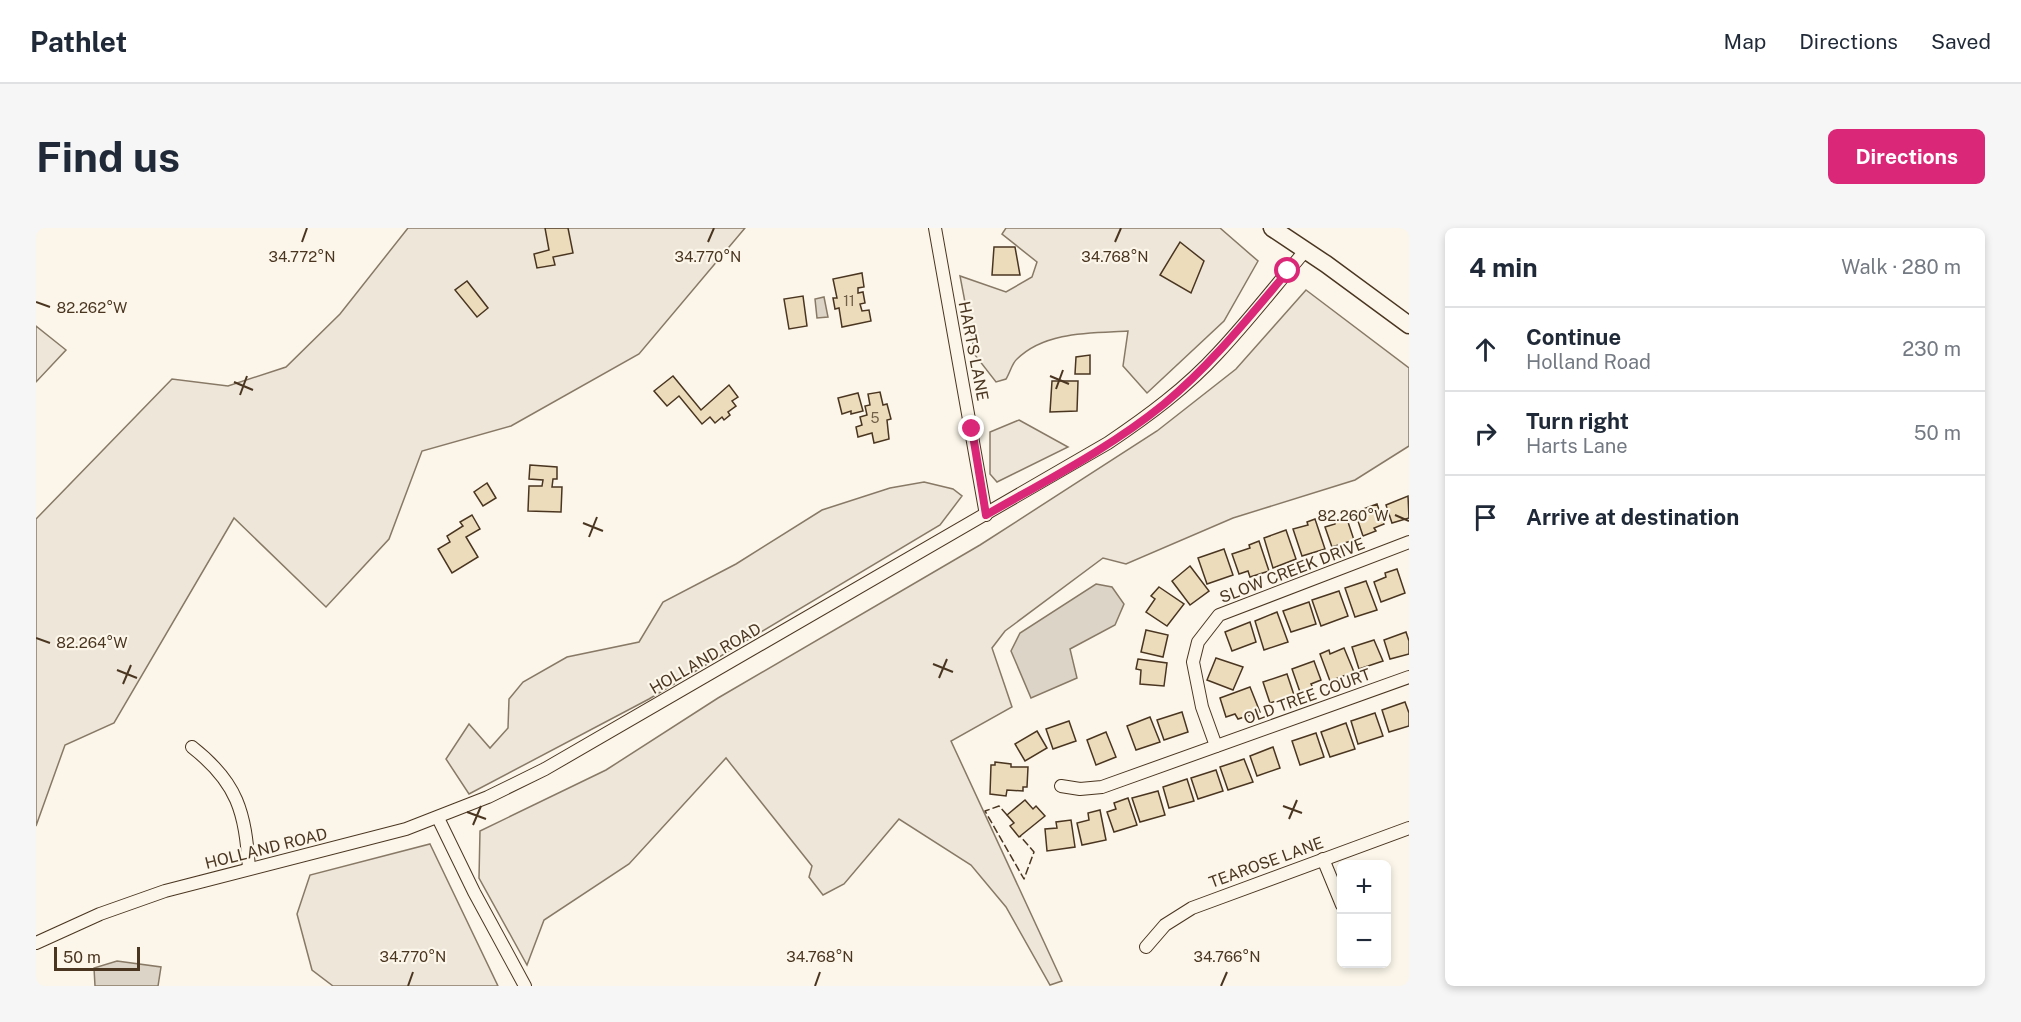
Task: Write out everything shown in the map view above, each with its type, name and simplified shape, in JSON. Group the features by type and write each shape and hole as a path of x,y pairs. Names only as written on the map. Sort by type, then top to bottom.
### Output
{"main road":[{"path":"1272,228 1409,325"}],"street":[{"name":"HARTS LANE","path":"935,228 986,515"},
{"name":"HOLLAND ROAD","path":"36,943 138,899 249,868 369,839 438,818 488,797 554,764 1108,443 1165,403 1218,353 1305,251"},
{"name":"SLOW CREEK DRIVE","path":"1216,746 1202,707 1193,662 1198,642 1219,615 1409,543"},
{"name":"OLD TREE COURT","path":"1061,786 1080,789 1102,787 1409,677"},
{"path":"192,747 218,769 233,792 244,819 249,868"},
{"path":"438,818 474,892 525,986"},
{"name":"TEAROSE LANE","path":"1146,947 1165,925 1192,908 1409,828"},
{"path":"1323,859 1337,895"}],"shaded area":[{"path":"408,228 745,228 639,354 511,426 422,451 389,539 326,607 234,518 114,723 65,745 36,826 36,519 172,379 228,386 286,367 340,314"},
{"path":"1006,228 1220,228 1258,261 1224,321 1147,393 1123,366 1128,331 1084,333 1041,343 1015,361 1006,379 996,382 975,355 960,276 1006,292 1032,277 1037,262 1002,234"},
{"path":"1306,290 1409,368 1409,446 1355,480 1233,518 1126,564 1103,558 1005,631 992,648 1012,707 951,741 1062,981 1050,985 1006,907 971,865 899,819 844,884 823,895 809,877 812,866 726,758 629,864 544,920 527,965 479,878 480,831 606,770 718,698 980,545 1157,431 1236,369"},
{"path":"824,297 828,317 817,318 815,299"},
{"path":"36,326 66,350 36,382"},
{"path":"1019,420 1068,447 997,482 990,474 990,432"},
{"path":"924,482 953,489 962,496 940,525 649,699 469,794 446,759 469,724 490,748 508,728 509,699 523,682 567,657 639,642 663,602 736,564 822,510 890,488"},
{"path":"1096,584 1112,587 1124,604 1115,625 1070,649 1077,678 1031,698 1011,651 1020,633"},
{"path":"430,844 498,986 333,986 312,970 297,914 310,875"},
{"path":"117,961 161,967 158,986 95,986 94,968"}],"building":[{"path":"545,228 568,228 573,253 553,257 555,265 537,268 534,254 549,250"},
{"path":"1180,242 1204,261 1191,293 1160,275"},
{"path":"994,247 1015,247 1020,275 992,275"},
{"path":"862,273 864,287 858,288 858,293 863,292 865,303 860,304 862,311 869,310 871,321 842,327 839,308 835,309 833,298 837,298 833,279"},
{"path":"467,281 488,308 477,317 455,290"},
{"path":"803,296 807,326 789,329 784,299"},
{"path":"1090,355 1090,374 1075,374 1076,357"},
{"path":"673,376 701,410 729,385 738,397 732,401 736,406 728,412 730,415 724,420 722,417 715,423 710,417 702,424 679,396 667,406 654,391"},
{"path":"1052,381 1078,381 1077,411 1050,412"},
{"path":"880,392 883,405 887,404 891,419 887,420 889,439 874,443 872,433 858,437 856,427 862,425 860,417 867,415 865,406 870,405 868,394"},
{"path":"858,393 863,411 842,414 838,398"},
{"path":"530,465 557,467 557,479 553,479 552,487 562,487 561,512 528,511 529,486 542,486 543,480 529,479"},
{"path":"487,483 496,498 483,506 474,492"},
{"path":"1408,496 1409,518 1392,523 1386,505"},
{"path":"1377,504 1384,524 1374,528 1376,531 1363,536 1355,512"},
{"path":"472,515 480,529 466,537 478,557 452,573 438,549 450,542 447,536 463,526 460,522"},
{"path":"1346,516 1354,540 1332,547 1325,527 1335,524 1335,521"},
{"path":"1315,519 1325,549 1302,556 1293,529 1308,525 1307,522"},
{"path":"1286,530 1296,559 1273,568 1264,538"},
{"path":"1259,541 1269,571 1250,577 1248,571 1239,574 1232,554 1250,548 1249,545"},
{"path":"1224,549 1233,575 1207,584 1198,558"},
{"path":"1190,566 1209,591 1190,605 1172,581"},
{"path":"1397,569 1405,593 1381,602 1374,582 1386,577 1385,573"},
{"path":"1366,581 1377,610 1355,617 1345,588"},
{"path":"1159,587 1184,604 1167,626 1146,612 1155,599 1151,596"},
{"path":"1339,591 1348,616 1321,626 1312,600"},
{"path":"1309,602 1316,624 1291,632 1283,611"},
{"path":"1277,612 1288,642 1264,650 1255,621"},
{"path":"1250,622 1256,642 1232,651 1225,632"},
{"path":"1146,630 1168,635 1163,657 1141,652"},
{"path":"1406,632 1409,654 1390,659 1384,640"},
{"path":"1374,640 1383,661 1359,669 1352,647"},
{"path":"1344,648 1354,672 1330,681 1320,654 1329,650 1330,654"},
{"path":"1216,658 1243,667 1233,690 1207,680"},
{"path":"1138,659 1167,663 1164,686 1140,684 1141,670 1136,669"},
{"path":"1314,661 1321,680 1311,684 1313,688 1300,692 1292,669"},
{"path":"1287,674 1294,695 1270,703 1263,682"},
{"path":"1250,687 1260,712 1238,719 1235,714 1226,717 1220,698"},
{"path":"1405,702 1409,713 1409,726 1389,732 1382,710"},
{"path":"1182,712 1188,732 1164,740 1157,720"},
{"path":"1375,713 1383,736 1358,744 1351,721"},
{"path":"1150,717 1160,742 1136,750 1127,726"},
{"path":"1069,721 1076,741 1053,749 1046,729"},
{"path":"1346,723 1355,749 1330,757 1321,732"},
{"path":"1037,731 1047,748 1025,761 1015,744"},
{"path":"1106,732 1116,757 1096,765 1087,740"},
{"path":"1316,733 1324,757 1300,765 1292,741"},
{"path":"1273,747 1280,768 1257,776 1250,756"},
{"path":"1244,759 1253,782 1228,790 1220,767"},
{"path":"995,762 1011,764 1011,767 1028,767 1027,787 1023,787 1023,791 1007,790 1006,796 990,794 991,765 995,765"},
{"path":"1216,770 1223,791 1198,799 1191,778"},
{"path":"1187,779 1194,801 1169,808 1163,787"},
{"path":"1158,791 1165,815 1140,822 1132,798"},
{"path":"1128,798 1137,825 1114,832 1107,812 1116,809 1114,803"},
{"path":"1025,800 1033,809 1036,806 1045,816 1019,837 1010,826 1014,823 1007,815"},
{"path":"1100,810 1106,840 1082,845 1077,823 1089,820 1088,813"},
{"path":"1071,820 1075,847 1047,851 1045,829 1057,828 1056,822"}],"fence":[{"path":"1007,815 999,806 985,811 1024,879 1034,852 1020,836"}],"route":[{"path":"972,429 986,515 1071,466 1149,416 1218,353 1288,271"}]}
